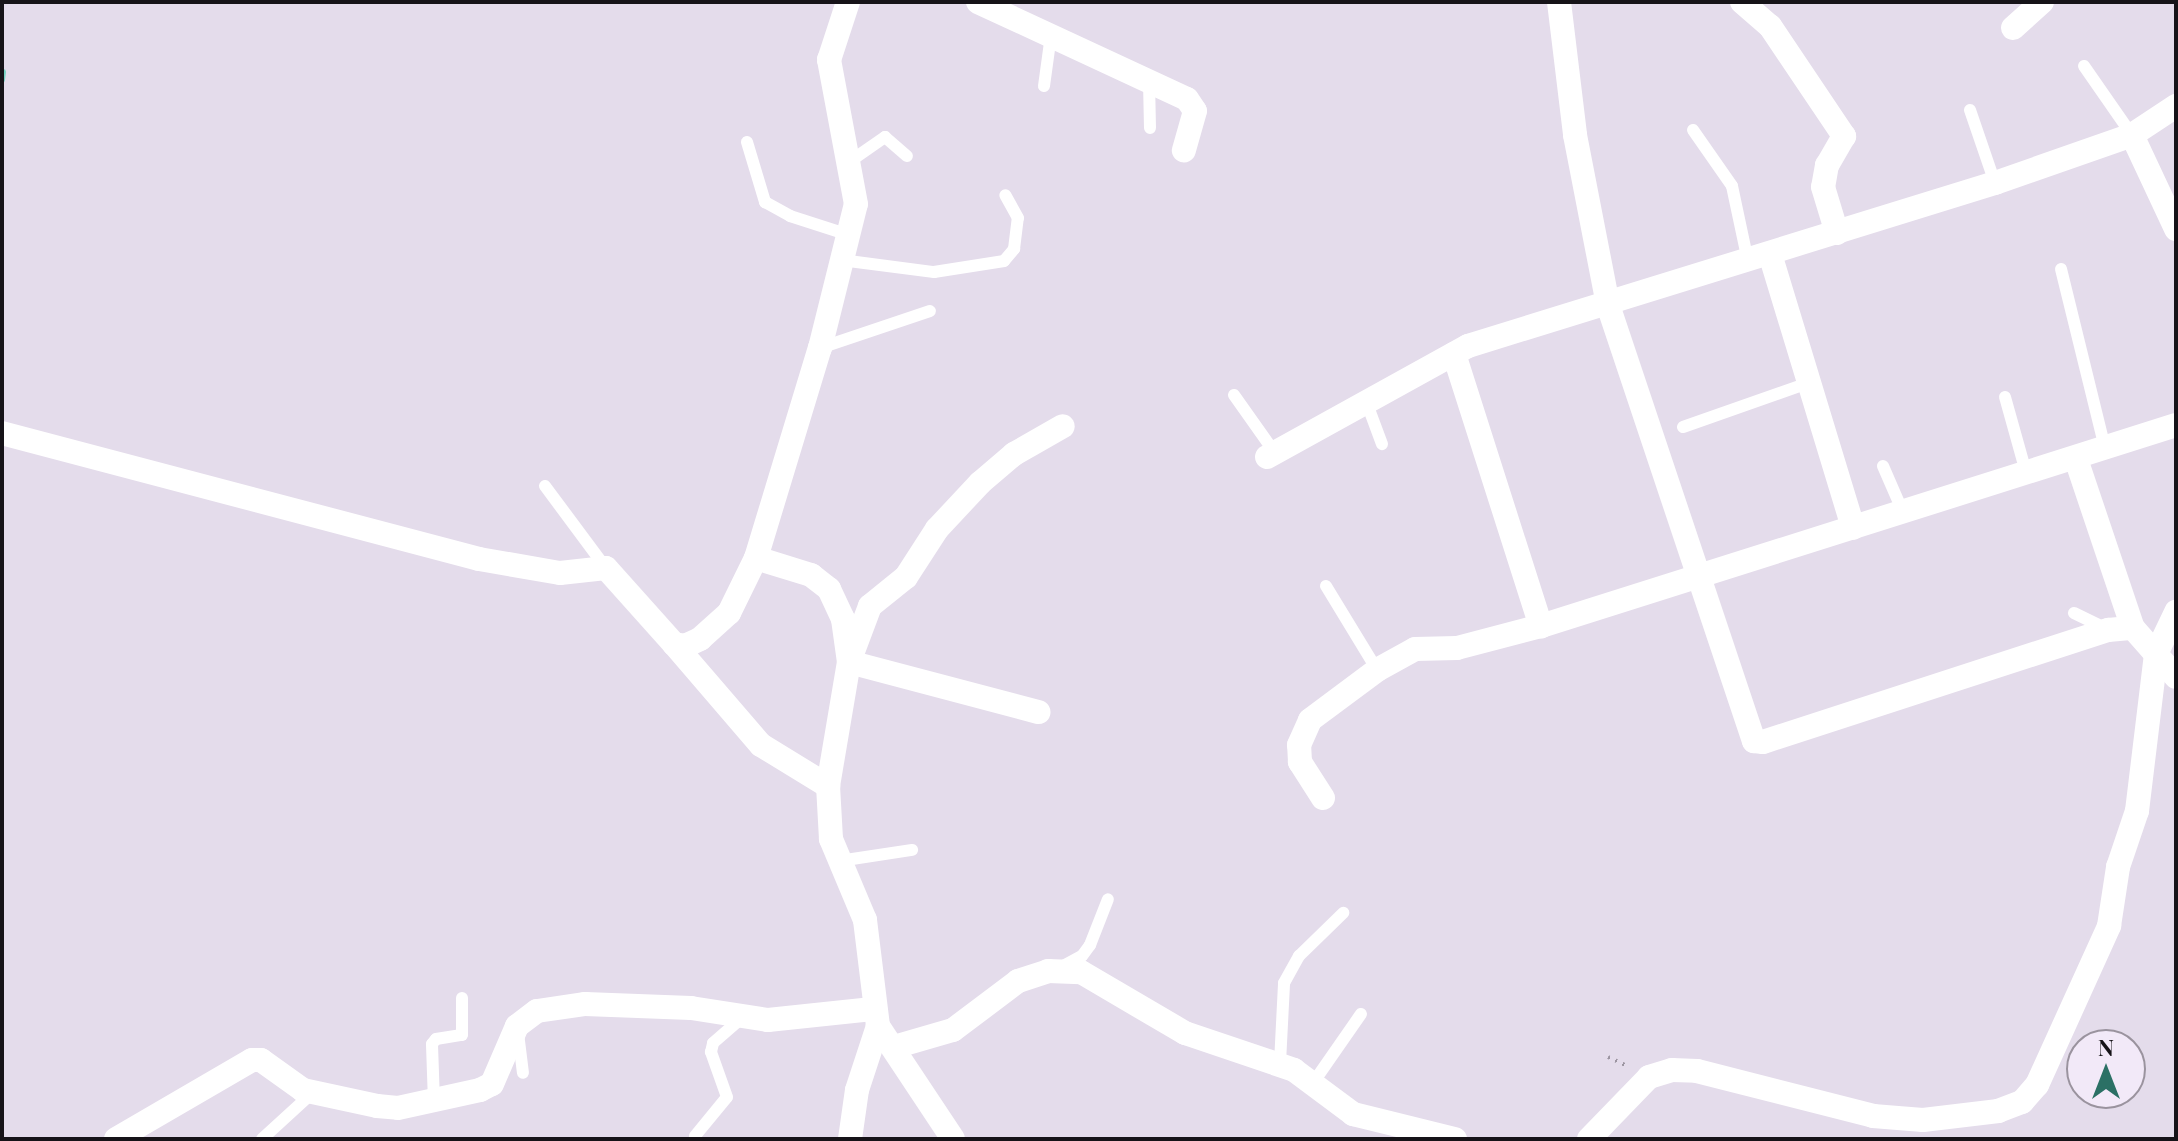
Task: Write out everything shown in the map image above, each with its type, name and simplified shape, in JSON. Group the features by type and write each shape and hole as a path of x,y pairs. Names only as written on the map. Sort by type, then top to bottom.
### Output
{"street":[{"path":"674,644 685,646 700,639 729,613 756,558 820,348 856,204 829,60 848,2"},
{"path":"978,2 1193,104 1184,150"},
{"path":"1559,2 1575,135 1608,305 1699,579 1758,742 2120,629"},
{"path":"1742,2 1770,26 1844,136 1827,165 1823,187 1837,233"},
{"path":"2013,28 2042,2"},
{"path":"1271,455 1454,354 1995,183 2132,135 2176,106"},
{"path":"2132,135 2175,224"},
{"path":"1759,257 1808,383 1853,528"},
{"path":"1454,354 1541,626"},
{"path":"1323,798 1300,762 1301,734 1310,720 1377,670 1415,649 1457,648 1541,626 1699,579 2176,425"},
{"path":"850,1139 857,1090 875,1018 865,920 831,839 828,786 849,662 870,606 906,577 937,529 1014,454 1063,426"},
{"path":"2,433 479,559 560,573 606,568 761,745 828,786"},
{"path":"2076,459 2120,629 2156,654 2176,677"},
{"path":"756,558 811,575 829,589 843,619 849,662"},
{"path":"1589,1139 1649,1077 1672,1070 1697,1071 1885,1117 1923,1120 1998,1111 2022,1102 2037,1085 2109,926 2118,867 2137,811 2156,654 2176,612"},
{"path":"849,662 1038,712"},
{"path":"894,1047 953,1030 1018,981 1048,971 1081,972 1185,1033 1280,1063 1370,1121 1455,1139"},
{"path":"116,1139 252,1060 261,1060 291,1085 320,1092 398,1108 434,1102 492,1084 517,1026 537,1011 585,1004 713,1009 741,1019 875,1018"},
{"path":"875,1018 953,1139"}],"lane":[{"path":"1044,86 1051,35"},
{"path":"2084,66 2132,135"},
{"path":"1149,81 1150,128"},
{"path":"1970,110 1995,183"},
{"path":"1693,130 1732,186 1759,257"},
{"path":"849,162 885,137 907,156"},
{"path":"747,142 765,202 790,216 849,235"},
{"path":"841,260 934,272 1004,261 1014,249 1018,218 1005,195"},
{"path":"2061,269 2105,448"},
{"path":"820,348 930,311"},
{"path":"1683,427 1808,383"},
{"path":"1234,395 1271,455"},
{"path":"2005,397 2026,472"},
{"path":"1366,401 1382,444"},
{"path":"1883,466 1903,512"},
{"path":"545,486 606,568"},
{"path":"1326,586 1377,670"},
{"path":"2074,613 2120,629"},
{"path":"839,861 912,850"},
{"path":"1048,971 1082,956 1108,899"},
{"path":"1280,1063 1284,983 1299,956 1343,913"},
{"path":"434,1102 432,1044 436,1039 462,1035 462,998"},
{"path":"1313,1083 1361,1014"},
{"path":"695,1136 727,1097 711,1052 713,1043 741,1019"},
{"path":"517,1026 523,1073"},
{"path":"262,1139 303,1097 320,1092"}],"waterway":[{"path":"2,80 3,72"}]}
